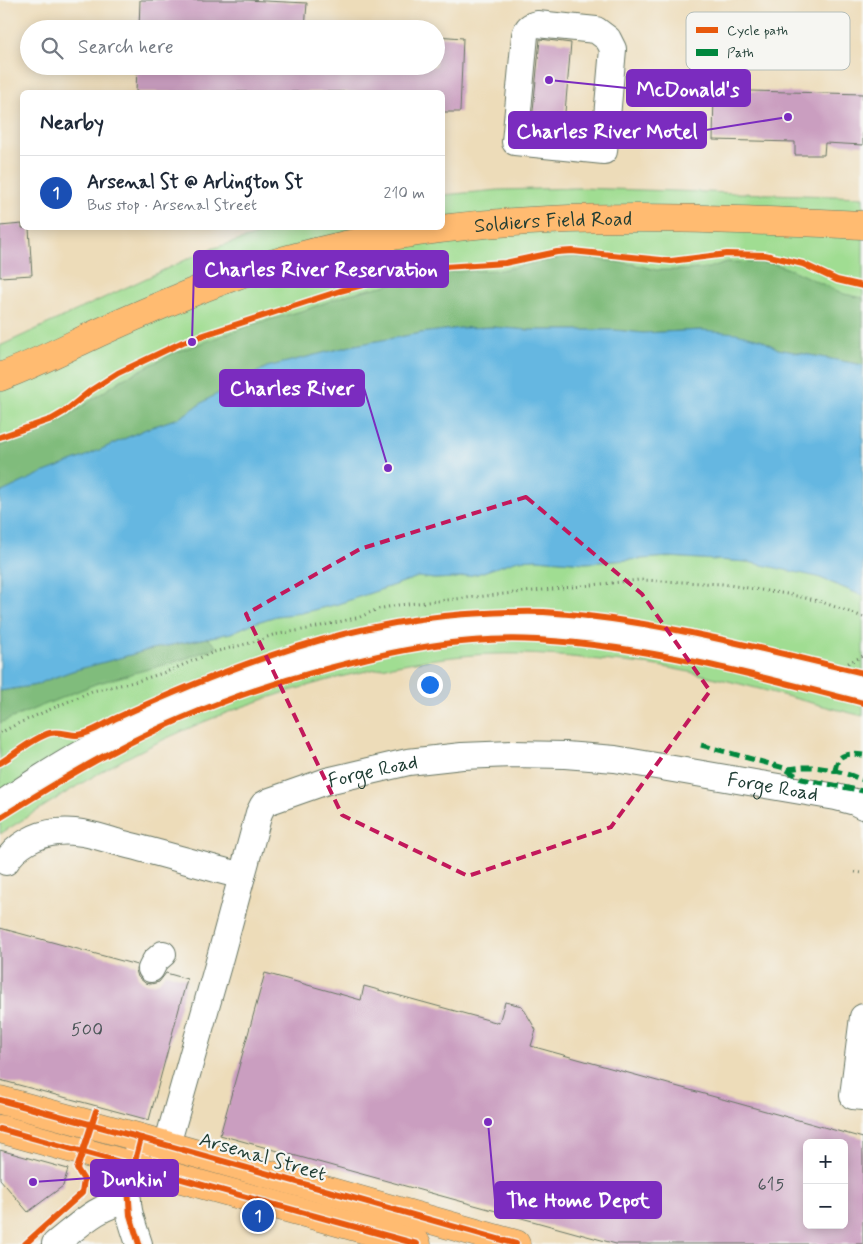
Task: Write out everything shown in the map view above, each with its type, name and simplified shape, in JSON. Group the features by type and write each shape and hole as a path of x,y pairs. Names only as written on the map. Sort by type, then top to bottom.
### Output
{"main road":[{"name":"Soldiers Field Road","path":"445,228 485,223 576,218 863,225"},
{"name":"Soldiers Field Road","path":"0,377 130,319 227,279 287,260 395,235 432,230"},
{"name":"Arsenal Street","path":"0,1100 516,1244"},
{"path":"0,1129 417,1244"}],"street":[{"path":"537,24 596,30 608,39 613,49 604,151 515,142 527,29 537,24"},
{"path":"0,804 80,754 174,710 225,689 296,663 366,644 457,630 503,627 551,628 639,638 857,680"},
{"name":"Forge Road","path":"146,1169 167,1146 259,813 266,802 327,781 390,766 437,758 512,754 565,755 614,759 836,797 863,806"},
{"path":"6,862 14,851 33,839 56,832 70,831 104,838 242,876"},
{"path":"858,1097 863,1017"},
{"path":"139,1244 128,1201 128,1188 146,1169 141,1138"},
{"path":"55,1244 102,1209 128,1201"}],"path":[{"path":"857,680 842,668 863,656"},
{"path":"855,872 863,873"}],"highlighted area":[{"path":"526,497 642,594 710,691 611,827 468,876 342,815 246,614 360,549"}],"green space":[{"path":"578,188 863,197 863,365 461,328 0,493 0,346 207,250 274,230 445,230 445,195 499,190"},
{"path":"577,257 633,264 656,270 708,268 727,262 772,263 792,270 844,294 863,298 863,365 778,349 760,339 702,330 643,333 615,330 528,330 493,327 461,328 421,333 355,345 267,367 208,399 181,417 146,429 0,493 0,446 61,421 121,380 174,353 254,324 305,310 349,294 442,272 501,270 555,259"},
{"path":"669,557 748,562 772,566 818,577 863,596 863,716 714,677 648,664 521,654 473,655 430,660 388,667 305,686 224,714 146,748 108,768 0,834 0,691 152,649 231,633 276,616 301,613 338,604 418,577 434,579 456,578 477,574 517,560 537,559 585,563"},
{"path":"208,638 217,647 184,659 95,684 0,723 0,691 37,685 72,671 152,649"}],"water":[{"path":"493,327 528,330 615,330 643,333 702,330 736,333 760,339 778,349 863,365 863,596 818,577 748,562 669,557 585,563 537,559 518,560 477,574 456,578 434,579 418,577 338,604 301,613 276,616 231,633 152,649 72,671 37,685 0,691 0,493 146,429 181,417 208,399 267,367 355,345 421,333 461,328"}],"building":[{"path":"140,0 245,0 307,3 306,20 139,20"},
{"path":"445,37 463,38 460,112 445,112 445,90 136,90 137,75 445,75"},
{"path":"540,39 571,43 564,124 532,121"},
{"path":"714,90 863,94 863,145 825,143 824,155 795,155 795,142 713,140"},
{"path":"20,224 20,230 29,230 32,275 0,277 0,226"},
{"path":"0,928 137,965 138,977 145,983 159,982 166,973 187,979 149,1120 0,1080"},
{"path":"265,973 361,1000 364,986 499,1023 505,1002 522,1006 536,1030 531,1046 863,1138 863,1244 616,1244 220,1135"},
{"path":"0,1150 68,1169 63,1186 28,1212 0,1179"}],"marked path":[{"path":"701,745 784,768 827,769 863,780"},
{"path":"835,771 838,761 844,756 848,754 863,755"},
{"path":"787,770 802,779 863,791"}],"cycle path":[{"path":"0,437 52,419 118,373 183,342 340,291 419,270 505,263 557,252 572,251 671,261 727,254 765,255 803,264 837,280 863,286"},
{"path":"0,763 44,735 50,733 77,735 86,733 158,699 249,663 342,634 389,624 437,617 485,613 544,612 625,621 705,636 863,673"},
{"path":"0,818 66,777 106,755 159,729 241,695 326,669 378,656 457,642 510,639 578,643 620,648 742,672 863,703"},
{"path":"0,1100 516,1244"},
{"path":"25,1244 82,1193 84,1180 77,1169 96,1111"},
{"path":"0,1129 417,1244"},
{"path":"139,1244 130,1215 128,1187 141,1138"}],"place":[{"name":"McDonald's","path":"549,80"},
{"name":"Charles River Motel","path":"788,117"},
{"name":"Charles River Reservation","path":"192,342"},
{"name":"Charles River","path":"388,468"},
{"name":"The Home Depot","path":"488,1122"},
{"name":"Dunkin'","path":"33,1182"},
{"name":"Arsenal St @ Arlington St","path":"258,1216"}]}
